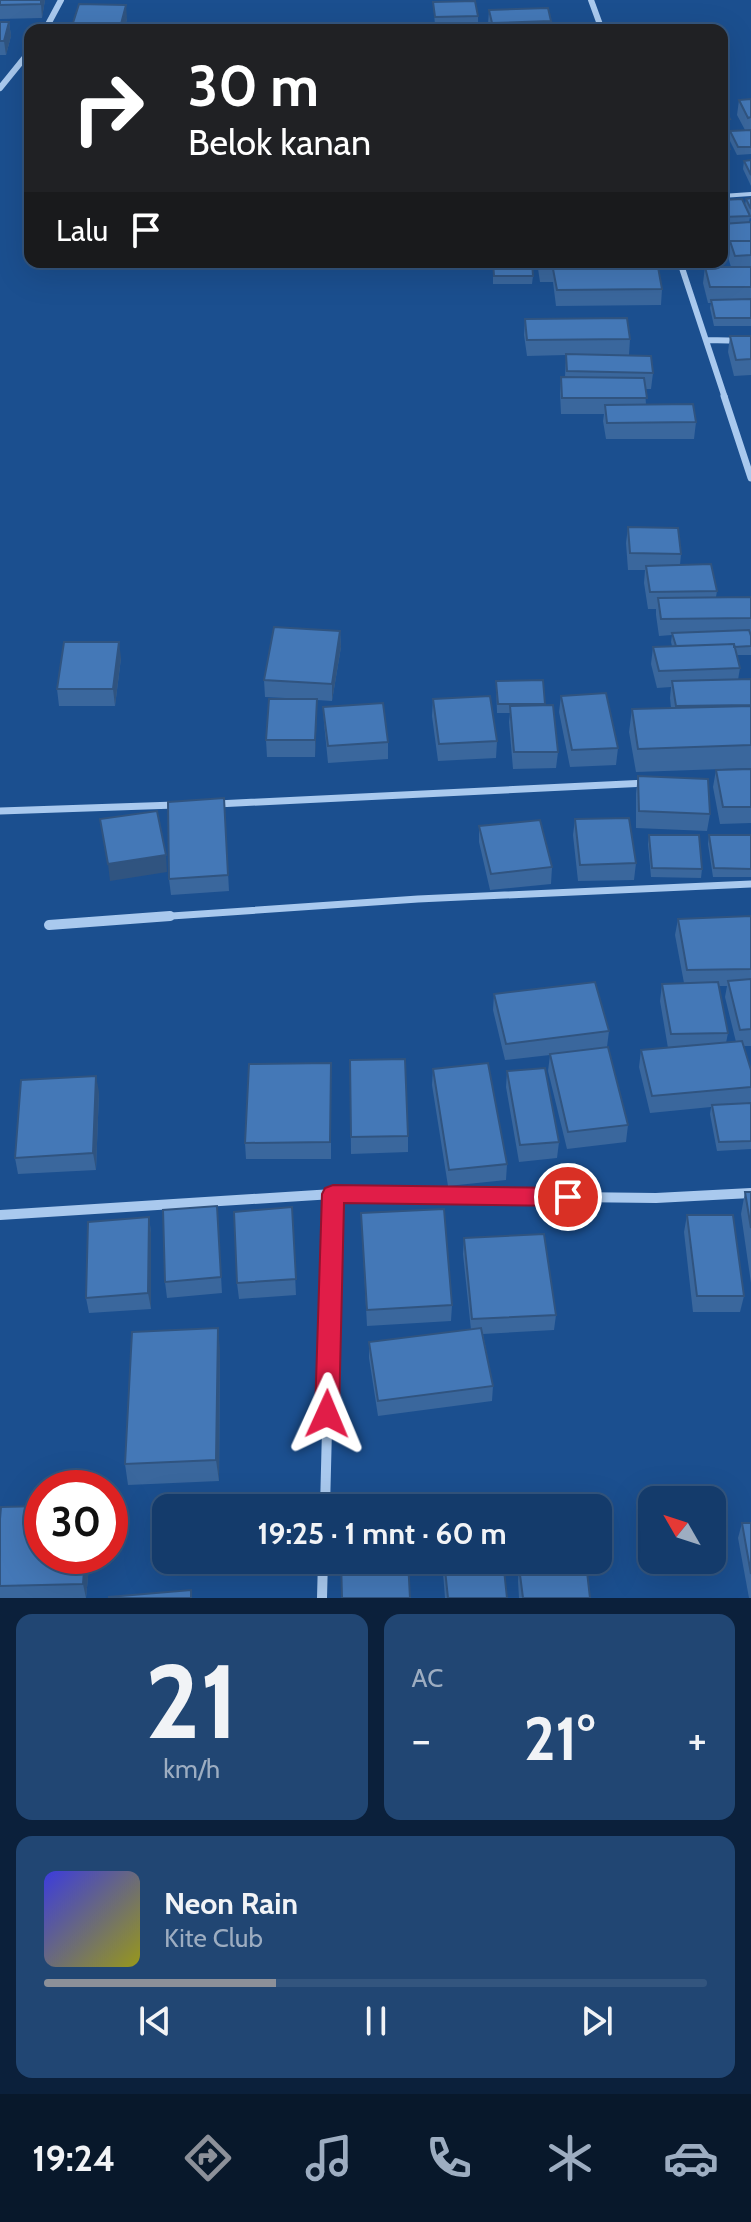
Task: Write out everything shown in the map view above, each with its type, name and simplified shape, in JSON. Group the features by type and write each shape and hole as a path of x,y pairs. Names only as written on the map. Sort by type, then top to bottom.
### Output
{"street":[{"path":"48,24 61,0"},
{"path":"591,0 600,24"},
{"path":"0,88 24,58"},
{"path":"682,268 751,478"},
{"path":"706,340 751,341"},
{"path":"200,804 656,783"},
{"path":"0,811 184,805"},
{"path":"49,925 418,899 751,884"},
{"path":"0,1215 333,1194 656,1198 751,1193"},
{"path":"325,1494 333,1194"},
{"path":"322,1598 323,1574"}],"lane":[{"path":"728,196 751,194"}],"building":[{"path":"0,0 41,0 41,4 0,5"},
{"path":"475,1 478,16 435,17 433,2"},
{"path":"79,4 126,5 121,24 73,23"},
{"path":"548,8 551,21 492,23 489,10"},
{"path":"0,22 9,22 4,41 0,41"},
{"path":"751,99 751,117 748,118 739,100"},
{"path":"751,130 751,147 738,147 730,131"},
{"path":"751,160 751,175 744,161"},
{"path":"742,199 750,216 728,217 728,200"},
{"path":"751,222 751,241 730,241 728,244 728,224"},
{"path":"730,241 751,241 751,255 735,256"},
{"path":"751,267 751,287 710,287 705,268"},
{"path":"493,268 532,268 533,276 494,276"},
{"path":"658,268 662,289 557,290 553,269"},
{"path":"751,299 751,318 715,318 711,300"},
{"path":"627,318 630,339 527,340 525,319"},
{"path":"730,336 751,336 751,359 736,360"},
{"path":"566,354 651,356 653,373 567,371"},
{"path":"561,377 644,378 647,398 562,398"},
{"path":"693,404 696,422 607,423 605,405"},
{"path":"628,527 678,528 681,554 630,553"},
{"path":"711,564 717,591 650,592 646,566"},
{"path":"751,597 751,618 661,619 658,598"},
{"path":"274,627 340,631 332,684 264,680"},
{"path":"749,630 751,646 734,647 734,644 676,646 672,633"},
{"path":"64,642 119,642 113,689 57,689"},
{"path":"734,644 740,668 659,671 653,647"},
{"path":"751,679 751,705 676,706 672,681"},
{"path":"543,680 545,704 498,704 496,681"},
{"path":"606,693 618,748 572,750 561,696"},
{"path":"490,696 497,741 439,744 433,699"},
{"path":"269,699 317,699 315,740 266,740"},
{"path":"383,703 388,742 328,746 323,707"},
{"path":"553,705 558,752 514,752 510,706"},
{"path":"751,706 751,745 638,749 632,709"},
{"path":"751,769 751,807 723,807 716,770"},
{"path":"638,776 708,779 710,814 639,811"},
{"path":"224,798 228,875 169,879 168,802"},
{"path":"157,811 166,855 108,864 100,819"},
{"path":"629,818 636,863 580,865 575,819"},
{"path":"540,820 552,867 491,874 479,826"},
{"path":"649,835 699,835 702,869 652,868"},
{"path":"709,835 751,835 751,869 714,868"},
{"path":"751,916 751,969 687,970 678,919"},
{"path":"751,979 751,1029 740,1030 728,981"},
{"path":"595,982 609,1031 506,1044 494,994"},
{"path":"718,982 728,1033 671,1034 662,984"},
{"path":"742,1041 751,1070 751,1087 652,1096 641,1050"},
{"path":"608,1047 628,1125 568,1132 550,1054"},
{"path":"405,1059 408,1136 351,1137 350,1060"},
{"path":"331,1063 330,1142 245,1143 249,1064"},
{"path":"488,1063 507,1164 449,1170 433,1069"},
{"path":"545,1068 559,1142 520,1145 507,1071"},
{"path":"96,1076 93,1153 15,1158 21,1080"},
{"path":"751,1103 751,1141 719,1142 712,1105"},
{"path":"745,1192 751,1192 751,1228"},
{"path":"217,1206 221,1277 165,1282 163,1210"},
{"path":"292,1207 296,1279 237,1283 234,1212"},
{"path":"444,1209 452,1305 367,1310 361,1213"},
{"path":"687,1215 733,1215 744,1296 697,1296"},
{"path":"149,1217 148,1293 86,1298 88,1222"},
{"path":"544,1234 556,1315 472,1319 464,1238"},
{"path":"218,1328 216,1460 125,1464 132,1332"},
{"path":"481,1328 493,1386 378,1401 369,1342"},
{"path":"24,1506 24,1574 84,1574 83,1584 0,1586 1,1507"},
{"path":"742,1523 751,1523 751,1574"},
{"path":"341,1574 409,1574 410,1598 342,1598"},
{"path":"445,1574 504,1574 507,1598 448,1598"},
{"path":"520,1574 587,1574 590,1598 523,1598"},
{"path":"191,1590 191,1598 109,1598 109,1597"}],"route":[{"path":"327,1414 333,1194 568,1197"}]}
